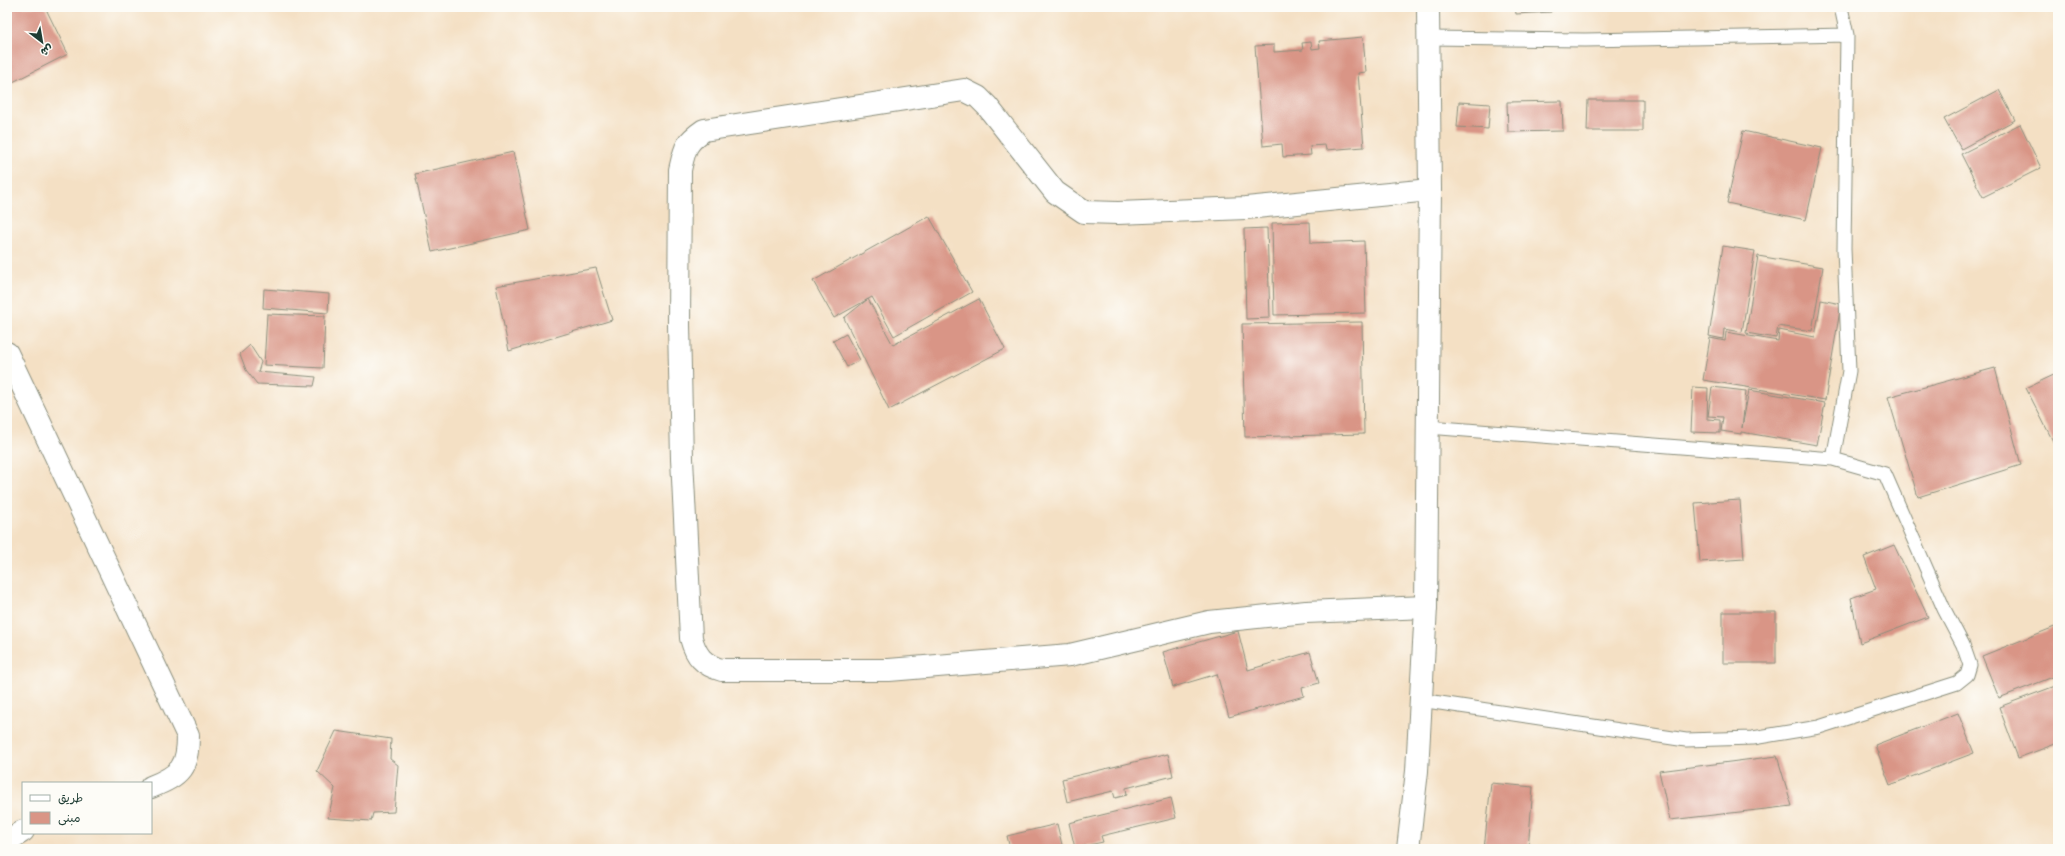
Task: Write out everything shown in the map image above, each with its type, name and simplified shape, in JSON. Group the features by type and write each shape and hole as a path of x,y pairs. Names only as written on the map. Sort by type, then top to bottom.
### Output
{"street":[{"path":"1408,849 1417,770 1426,607 1430,190 1428,7"},
{"path":"1426,607 1306,612 1209,622 1062,656 889,670 722,670 711,667 701,661 695,651 691,638 681,435 679,325 680,170 685,150 690,139 704,130 964,90 978,97 987,106 1055,192 1084,212 1126,213 1246,208 1430,190"},
{"path":"7,353 188,736 188,755 181,770 152,786"},
{"path":"7,841 22,832"}],"lane":[{"path":"1833,459 1849,370 1844,249 1847,35 1841,7"},
{"path":"1428,38 1585,40 1847,35"},
{"path":"1420,700 1686,740 1753,738 1819,727 1957,683 1967,675 1970,665 1963,645 1944,609 1885,474 1833,459 1428,427"}],"building":[{"path":"7,7 45,7 68,54 7,85"},
{"path":"1515,7 1551,7 1551,12 1516,14"},
{"path":"1363,37 1366,72 1358,73 1364,147 1326,150 1325,145 1310,146 1311,155 1283,157 1282,144 1263,146 1255,46 1274,45 1274,52 1303,50 1302,43 1311,42 1312,49 1320,48 1319,41"},
{"path":"1999,90 2015,120 1961,149 1944,119"},
{"path":"1588,100 1643,100 1643,131 1587,131"},
{"path":"1562,101 1563,131 1508,132 1507,102"},
{"path":"1459,102 1490,104 1488,129 1457,127"},
{"path":"2020,124 2041,168 1983,197 1961,154"},
{"path":"1743,131 1822,148 1806,220 1727,203"},
{"path":"513,152 530,230 432,252 415,174"},
{"path":"929,216 972,292 894,336 872,297 834,318 813,281"},
{"path":"1310,222 1311,243 1364,241 1366,313 1274,315 1272,223"},
{"path":"1267,228 1270,318 1246,319 1244,229"},
{"path":"1723,246 1755,251 1742,332 1724,329 1723,339 1709,336"},
{"path":"1758,256 1823,267 1812,331 1778,326 1776,338 1746,333"},
{"path":"596,268 612,320 509,351 496,286"},
{"path":"264,289 329,294 328,313 263,308"},
{"path":"868,299 893,345 979,299 1005,349 889,410 844,318"},
{"path":"1821,300 1841,304 1825,400 1703,380 1710,338 1725,341 1726,332 1778,341 1779,330 1815,337"},
{"path":"267,314 325,316 323,368 264,365"},
{"path":"1362,322 1364,434 1245,437 1242,324"},
{"path":"846,334 860,360 847,367 833,341"},
{"path":"250,345 261,362 258,372 316,377 314,386 257,384 246,370 240,354"},
{"path":"1995,368 2021,465 1918,497 1888,397"},
{"path":"2058,373 2058,451 2026,388"},
{"path":"1693,387 1708,388 1707,419 1720,420 1720,433 1691,432"},
{"path":"1712,387 1746,391 1742,428 1749,390 1825,403 1817,445 1741,432 1741,434 1721,431 1723,417 1708,416"},
{"path":"1740,500 1744,559 1700,562 1695,503"},
{"path":"1894,545 1928,617 1860,643 1851,598 1876,589 1864,557"},
{"path":"1723,612 1776,612 1776,663 1723,663"},
{"path":"2057,626 2058,675 1999,698 1982,656"},
{"path":"1238,631 1248,670 1310,652 1319,683 1302,688 1304,696 1229,717 1217,674 1173,687 1163,652"},
{"path":"2058,685 2058,743 2018,758 1999,707"},
{"path":"1958,713 1974,753 1890,785 1875,745"},
{"path":"336,731 391,739 390,759 398,765 394,812 373,813 371,821 328,818 335,788 317,771"},
{"path":"1168,754 1173,776 1126,788 1127,795 1115,798 1113,791 1067,802 1062,779"},
{"path":"1777,756 1792,806 1670,820 1659,771"},
{"path":"1491,783 1533,787 1528,849 1484,849"},
{"path":"1171,798 1176,818 1101,836 1103,842 1075,848 1069,823"},
{"path":"1057,824 1063,849 1010,849 1007,836"}]}
